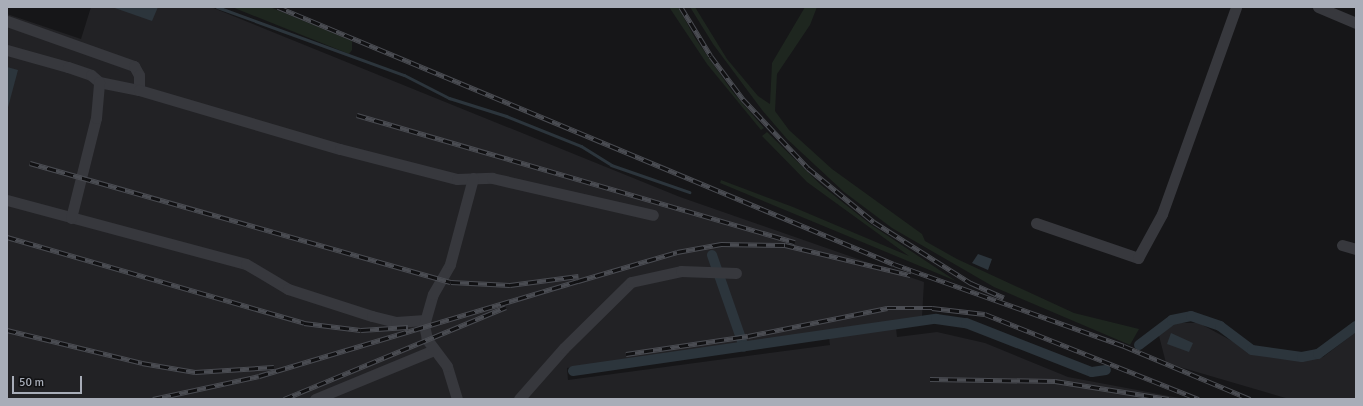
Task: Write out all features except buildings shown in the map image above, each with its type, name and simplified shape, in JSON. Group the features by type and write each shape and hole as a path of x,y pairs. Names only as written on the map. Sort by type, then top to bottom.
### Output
{"street":[{"path":"1036,223 1138,258 1162,214 1236,7"},
{"path":"1318,7 1355,19"},
{"path":"7,21 134,66 139,75 139,90"},
{"path":"7,50 68,66 91,75 99,82 139,90 340,149 457,179 492,178 653,215"},
{"path":"71,218 96,118 99,82"},
{"path":"456,399 447,366 427,339 425,320 433,294 450,264 473,178"},
{"path":"7,200 246,264 288,289 372,316 396,322 425,320"},
{"path":"1342,245 1356,249"},
{"path":"519,399 564,348 631,282 682,271 736,273"},
{"path":"315,399 434,350"}],"shaded area":[{"path":"91,7 211,7 680,197 924,282 922,317 567,368 568,380 830,345 829,338 896,328 897,337 937,332 985,343 1068,377 1185,399 7,399 7,14 81,39"},
{"path":"112,7 158,7 152,21"},
{"path":"232,7 270,7 352,41 352,50 349,54"},
{"path":"669,7 678,7 695,38 732,91 764,128 761,130 707,64"},
{"path":"690,7 695,7 727,59 758,96 770,104 772,63 805,7 817,7 810,25 777,74 775,111 789,130 832,169 922,234 925,241 957,259 1074,313 1139,329 1130,345 994,287 892,228 844,192 787,139 762,110 713,44"},
{"path":"7,67 18,70 7,111"},
{"path":"767,132 821,185 870,224 956,281 720,183 721,180 793,207 909,256 807,182 762,136"},
{"path":"978,254 992,259 988,270 972,263"},
{"path":"1178,323 1199,323 1254,353 1300,361 1323,357 1356,332 1356,399 1289,399 1166,363 1158,332"},
{"path":"1171,333 1193,343 1189,352 1167,344"}],"waterway":[{"path":"217,7 404,75 449,98 506,116 581,146 611,165 689,192"},
{"path":"712,255 744,347"},
{"path":"1139,345 1172,320 1191,316 1220,326 1252,350 1302,357 1318,354 1356,326"},
{"path":"573,371 936,319 966,323 1092,372 1106,370"}],"railway":[{"path":"278,7 894,264 1124,346 1250,399"},
{"path":"681,7 711,56 743,99 808,168 874,222 971,283 1004,298"},
{"path":"357,115 795,242"},
{"path":"30,163 451,282 510,285 578,276"},
{"path":"7,237 304,323 361,330 408,327"},
{"path":"153,399 259,376 677,252 721,244 785,245 910,275"},
{"path":"284,399 506,307"},
{"path":"626,354 748,336 887,308 932,308 985,314 1199,399"},
{"path":"7,330 142,363 195,372 274,367"},
{"path":"930,379 1055,381 1169,399"}]}
